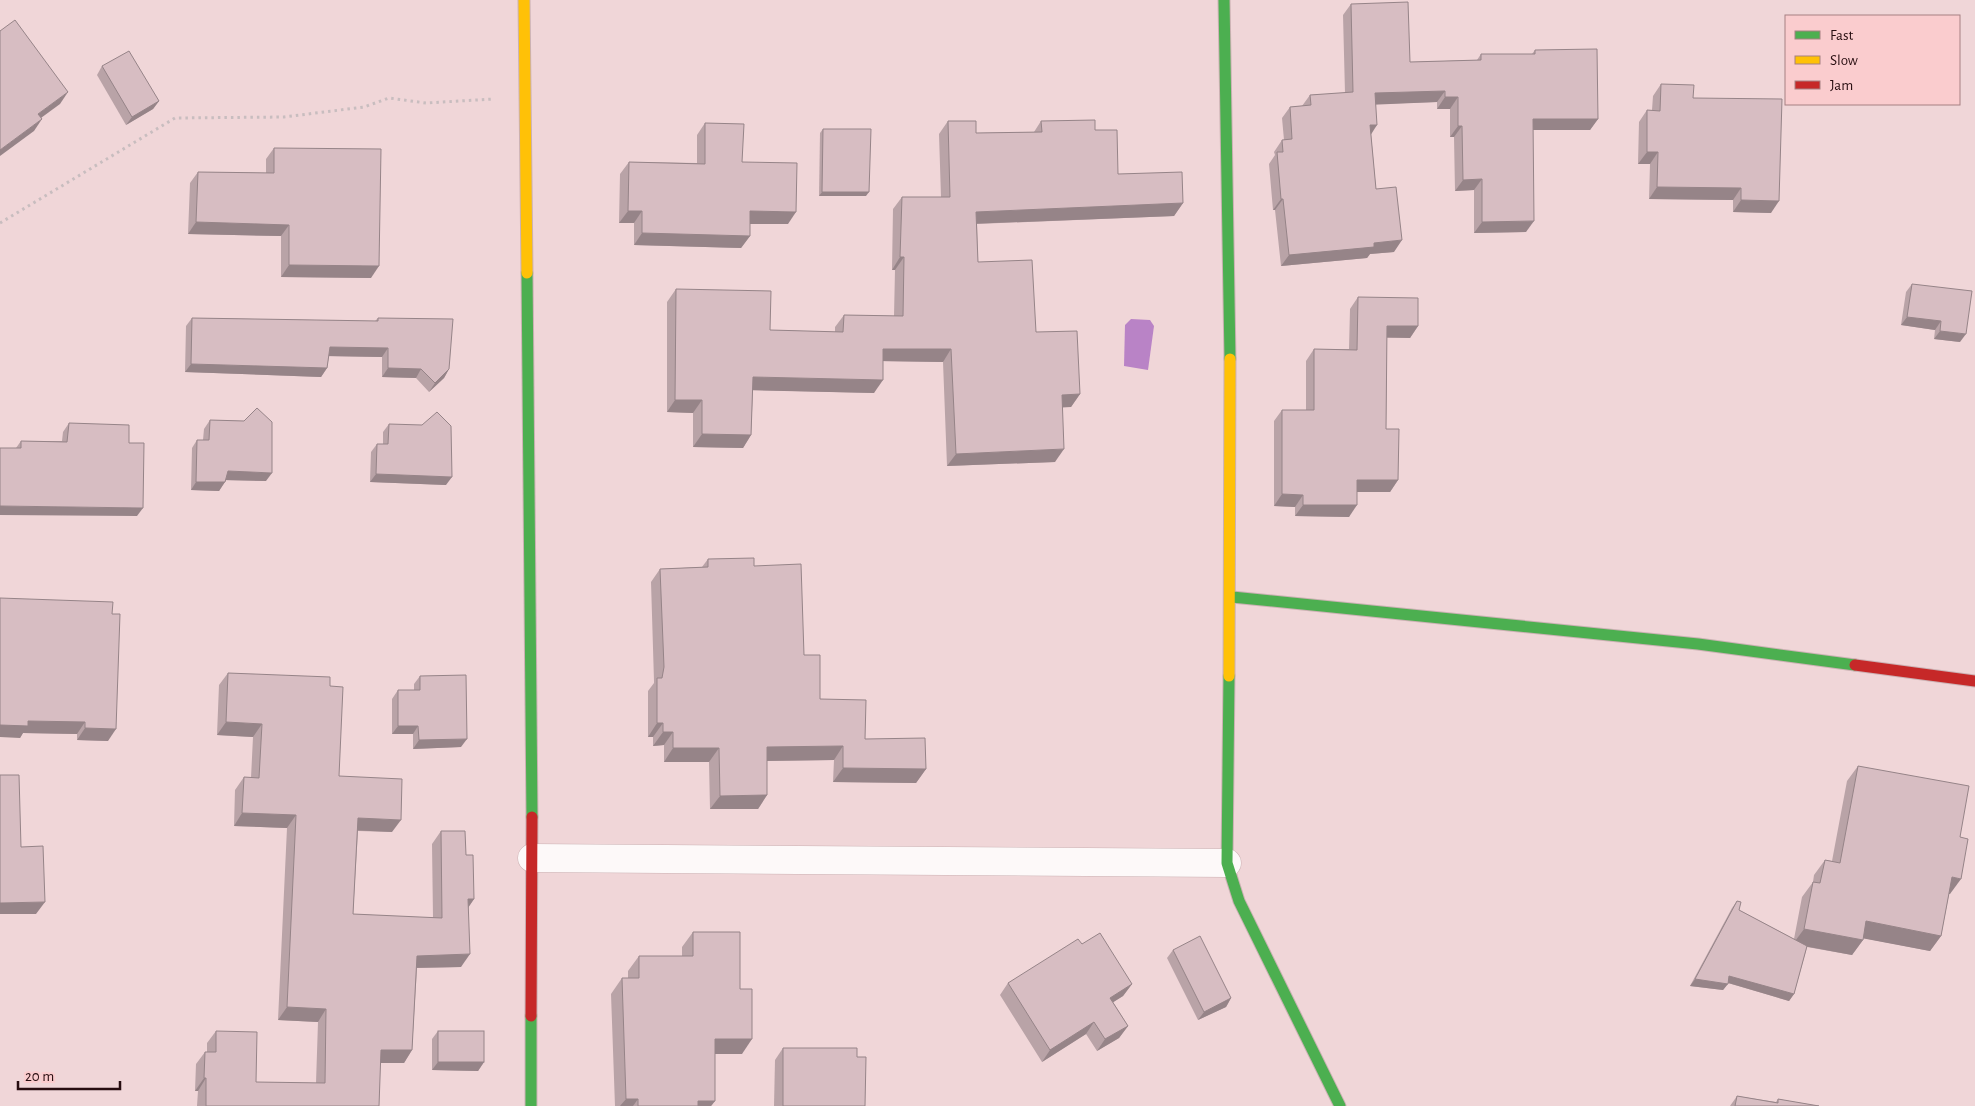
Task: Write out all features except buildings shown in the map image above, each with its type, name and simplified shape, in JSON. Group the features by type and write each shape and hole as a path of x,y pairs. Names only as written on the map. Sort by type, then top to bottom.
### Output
{"street":[{"path":"524,0 532,858 531,1106"},
{"path":"1224,0 1229,202 1232,597 1227,863 1239,900 1340,1106"},
{"path":"1232,597 1698,644 1975,681"},
{"path":"532,858 1227,863"}],"path":[{"path":"0,223 175,118 284,117 364,106 389,98 426,103 525,98"}],"shaded area":[{"path":"1131,319 1150,320 1154,326 1148,370 1124,366 1125,325"}],"traffic: fast":[{"path":"1224,0 1230,359"},
{"path":"527,273 532,817"},
{"path":"1232,597 1698,644 1855,665"},
{"path":"1229,676 1227,863 1239,901 1340,1106"},
{"path":"531,1016 531,1106"}],"traffic: slow":[{"path":"524,0 527,273"},
{"path":"1229,676 1230,359"}],"traffic: jam":[{"path":"1855,665 1975,681"},
{"path":"531,1016 532,817"}]}
